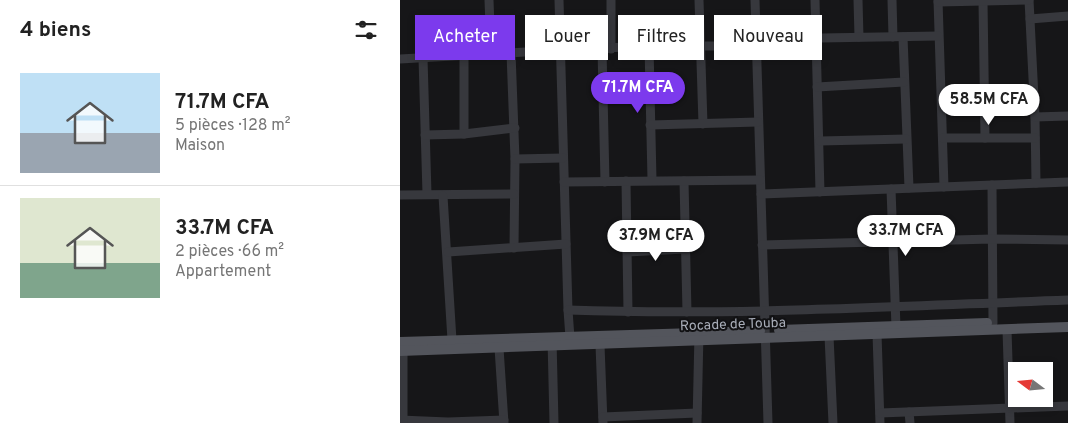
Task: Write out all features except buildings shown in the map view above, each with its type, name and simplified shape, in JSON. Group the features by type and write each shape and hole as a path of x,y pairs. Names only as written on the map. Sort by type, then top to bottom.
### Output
{"main road":[{"name":"Rocade de Touba","path":"401,348 452,340 600,345 699,337 1068,321"},
{"name":"Rocade de Touba","path":"765,334 829,336 1068,327"},
{"name":"Rocade de Touba","path":"401,348 499,348 570,338 699,337"}],"street":[{"path":"489,0 490,15"},
{"path":"558,0 559,15"},
{"path":"608,29 611,0"},
{"path":"699,0 699,15"},
{"path":"755,0 755,15"},
{"path":"815,0 815,15"},
{"path":"858,0 859,37"},
{"path":"892,0 893,37"},
{"path":"944,187 938,1 1029,0 1035,117 1036,183"},
{"path":"983,1 985,138"},
{"path":"1030,19 1068,16"},
{"path":"822,38 938,36"},
{"path":"903,37 908,188"},
{"path":"400,59 415,58"},
{"path":"423,60 427,194"},
{"path":"464,60 464,134"},
{"path":"512,60 515,128 514,248"},
{"path":"560,60 570,338"},
{"path":"605,182 606,60"},
{"path":"649,60 652,180"},
{"path":"701,60 703,124"},
{"path":"756,60 768,423"},
{"path":"816,60 820,192"},
{"path":"817,87 904,82"},
{"path":"1035,117 1068,116"},
{"path":"650,125 758,122"},
{"path":"425,135 464,134 515,128"},
{"path":"943,138 1035,138"},
{"path":"820,141 906,139"},
{"path":"515,159 563,158"},
{"path":"564,182 760,180"},
{"path":"626,181 628,312"},
{"path":"684,181 687,312"},
{"path":"761,194 1068,182"},
{"path":"992,185 993,323"},
{"path":"891,189 896,327"},
{"path":"400,195 514,194"},
{"path":"444,196 452,340"},
{"path":"762,245 992,239 1068,240"},
{"path":"448,252 566,244"},
{"path":"627,252 685,249"},
{"path":"568,310 687,312 895,307 1068,300"},
{"path":"1007,330 1008,362"},
{"path":"877,334 880,423"},
{"path":"829,336 832,423"},
{"path":"697,423 699,337"},
{"path":"552,342 554,423"},
{"path":"600,345 603,420 632,420 697,413"},
{"path":"401,348 402,421 504,422 499,348"},
{"path":"1052,407 1068,406"},
{"path":"880,413 1010,408 1010,423"},
{"path":"910,412 910,423"}]}
